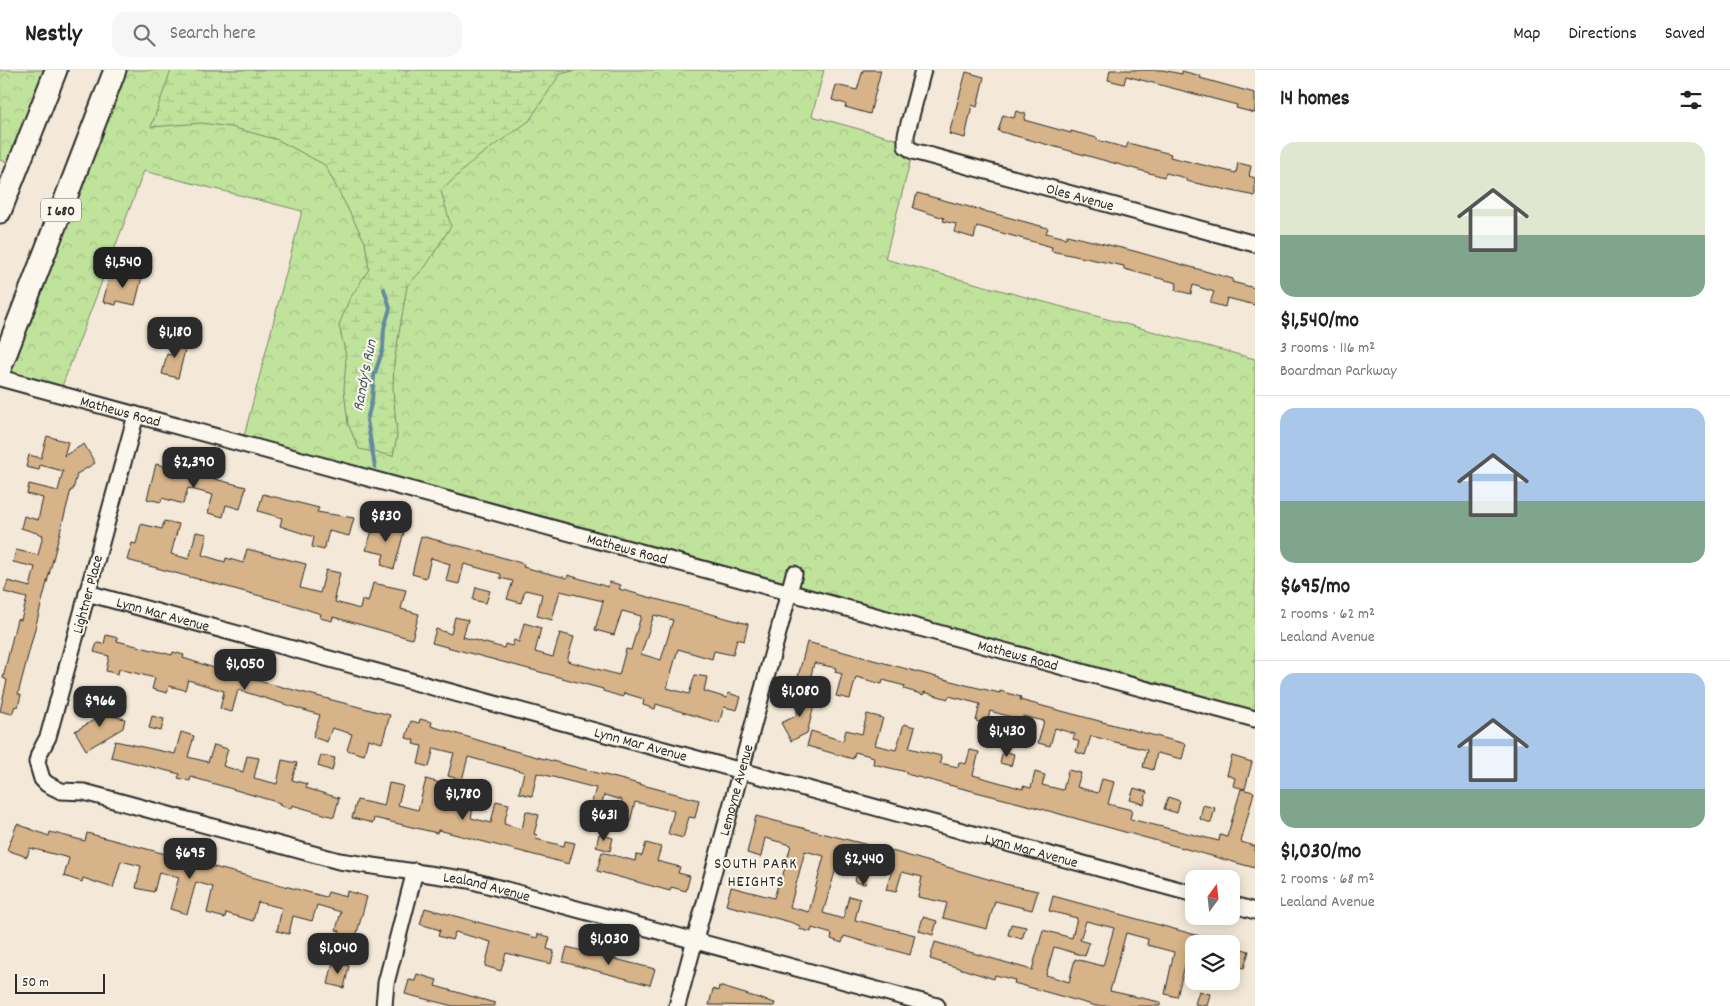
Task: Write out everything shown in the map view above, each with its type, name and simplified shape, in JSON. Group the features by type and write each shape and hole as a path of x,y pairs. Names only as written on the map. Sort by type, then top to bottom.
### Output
{"highway":[{"path":"0,212 56,70"},
{"name":"I 680","path":"3,359 115,70"}],"street":[{"name":"Oles Avenue","path":"923,70 906,135 906,146 912,151 1255,244"},
{"name":"Mathews Road","path":"0,378 1255,719"},
{"name":"Lightner Place","path":"39,772 39,754 48,737 136,415"},
{"name":"Lemoyne Avenue","path":"677,1006 794,574"},
{"name":"Lynn Mar Avenue","path":"87,593 1185,892"},
{"name":"Lealand Avenue","path":"39,772 47,784 61,791 84,792 339,861 469,880 937,1006"},
{"path":"384,1006 386,984 415,871"},
{"path":"1240,907 1255,911"}],"green space":[{"path":"0,70 56,70 18,165 0,160"},
{"path":"115,70 824,70 812,116 906,142 913,151 885,259 1255,359 1255,719 242,444 302,211 144,171 59,394 0,369"},
{"path":"171,70 577,70 560,74 529,121 475,159 441,191 451,226 426,266 407,286 394,363 393,389 397,436 393,456 359,449 348,424 344,390 346,356 339,325 349,300 369,269 365,242 325,165 278,140 231,127 201,123 151,127"}],"building":[{"path":"863,70 881,70 870,114 845,107 846,104 832,100 836,85 857,90"},
{"path":"1110,70 1162,70 1182,74 1182,71 1201,76 1200,78 1255,93 1255,113 1236,108 1237,105 1126,76 1124,84 1108,80"},
{"path":"966,72 984,77 977,107 972,105 965,138 949,134"},
{"path":"1016,111 1026,114 1024,120 1097,138 1097,140 1126,148 1128,143 1171,154 1170,157 1236,173 1238,163 1251,166 1249,176 1255,178 1255,196 1186,181 1186,178 1166,173 1164,177 998,131 1003,115 1014,118"},
{"path":"917,193 1048,228 1046,233 1066,238 1067,235 1134,251 1233,279 1232,282 1255,288 1255,305 1227,298 1225,307 1210,303 1214,292 1193,285 1191,294 1175,290 1177,283 1124,269 1124,266 1051,251 1052,247 977,226 974,238 954,232 956,224 943,221 944,218 913,208"},
{"path":"110,274 126,278 127,274 142,277 135,305 117,301 116,305 103,302"},
{"path":"175,339 187,342 178,378 162,374 167,354 171,355"},
{"path":"47,436 68,442 64,456 84,444 95,463 77,474 73,490 71,490 18,694 21,695 18,707 15,706 12,714 0,711 7,680 3,678 17,619 21,620 27,598 4,592 8,581 30,587 35,567 13,562 16,550 38,555 43,535 21,528 24,516 38,520 43,498 27,494 29,484 58,491 63,471 40,465 39,470 26,467 29,455 41,458"},
{"path":"156,464 246,487 240,509 226,505 223,517 208,513 213,495 188,488 183,504 162,498 161,502 147,499"},
{"path":"263,494 319,508 317,512 354,518 349,536 329,531 324,550 312,547 314,537 280,526 282,518 258,511"},
{"path":"164,521 179,524 171,554 189,559 196,532 207,534 202,555 225,562 226,558 243,563 247,549 306,564 300,588 320,593 326,570 340,573 334,598 336,598 335,602 360,609 362,600 368,602 373,583 406,590 401,609 419,614 412,639 333,617 332,621 320,618 321,614 290,604 127,560 132,543 136,544 141,524 162,529"},
{"path":"383,521 395,524 394,529 404,532 394,569 381,565 384,554 366,550 374,524 381,526"},
{"path":"421,536 494,555 524,564 523,567 567,578 568,575 608,587 609,582 621,585 619,589 748,624 744,641 737,639 733,655 714,651 712,659 678,649 667,688 689,694 695,675 707,677 704,691 727,698 728,693 741,697 737,710 724,707 719,723 656,704 655,709 643,705 644,699 624,693 623,697 603,691 603,689 432,643 436,629 451,634 455,617 468,620 463,637 504,648 505,644 512,646 514,640 519,642 524,623 541,628 535,652 553,657 560,633 574,637 567,661 619,675 626,649 631,650 641,616 622,611 614,635 595,630 603,601 560,591 552,620 537,616 542,594 525,590 521,603 507,599 513,581 500,578 501,574 464,564 459,584 446,581 450,564 431,558 426,578 412,574","holes":["654,615 673,620 661,660 641,654"]},
{"path":"476,587 490,591 486,603 473,600"},
{"path":"106,635 118,638 117,641 172,655 173,652 184,655 183,658 236,675 390,715 382,743 368,739 364,755 347,750 352,734 332,728 327,742 313,737 320,715 238,690 232,712 220,709 224,691 188,680 185,690 169,686 167,693 152,689 155,678 119,669 118,674 106,671 109,656 94,652 97,643 104,644"},
{"path":"807,642 966,685 1000,693 1000,691 1021,697 1020,700 1186,744 1182,759 1157,753 1153,770 1143,767 1147,750 1091,736 1085,755 1076,752 1079,742 1073,739 1075,734 1055,728 1050,746 1038,743 1044,721 1023,716 1022,720 990,711 987,724 976,721 980,704 949,696 948,699 924,692 924,695 904,689 905,686 883,680 882,684 856,677 850,699 836,696 842,674 835,672 836,668 814,663 810,680 798,677"},
{"path":"801,694 816,698 807,733 791,741 781,723 796,716"},
{"path":"99,707 111,710 109,715 125,719 123,728 86,750 75,731 94,720"},
{"path":"867,714 883,718 875,745 896,750 904,724 915,727 909,748 941,756 940,763 958,767 959,762 966,764 970,750 979,752 973,775 1023,789 1023,786 1031,788 1035,772 1045,775 1042,785 1063,790 1068,770 1081,773 1077,787 1098,793 1102,779 1114,782 1108,804 1132,810 1130,819 1219,841 1220,835 1227,837 1241,789 1254,792 1241,842 1255,846 1255,868 1027,805 906,774 907,772 873,764 874,757 855,752 853,759 807,746 811,731 843,741 846,730 862,734"},
{"path":"152,716 164,719 161,731 149,728"},
{"path":"420,719 432,722 431,726 511,750 699,800 695,818 689,817 683,838 668,834 674,811 635,802 629,826 617,822 622,800 604,795 601,807 591,805 596,788 537,773 532,796 519,793 524,772 468,757 462,780 448,776 454,753 434,748 429,767 418,764 422,746 413,744 414,740 406,738 411,721 419,723"},
{"path":"181,732 194,736 188,757 208,762 214,745 228,749 223,766 243,772 247,756 259,758 254,778 277,784 282,760 297,763 292,780 307,784 306,788 339,798 334,817 292,805 291,809 279,805 280,803 191,777 190,781 178,778 180,774 111,757 115,741 175,754"},
{"path":"1003,751 1014,754 1011,766 1000,763"},
{"path":"321,755 335,758 332,771 318,766"},
{"path":"1232,756 1252,762 1245,789 1233,786 1235,778 1227,775"},
{"path":"426,779 440,783 437,794 460,800 462,791 476,795 471,818 491,823 496,801 509,804 504,824 522,829 526,811 539,815 534,834 537,835 536,839 564,846 565,841 575,843 569,864 438,830 437,833 374,818 373,823 352,818 357,800 384,806 389,783 403,786 398,805 418,810"},
{"path":"1134,788 1147,792 1144,804 1130,800"},
{"path":"1168,797 1180,801 1177,813 1164,809"},
{"path":"1203,805 1215,808 1211,823 1200,819"},
{"path":"756,816 899,853 1005,884 1038,891 1032,910 995,901 987,929 943,918 947,903 918,897 922,877 902,872 896,892 886,890 892,869 870,863 865,884 855,882 857,871 837,865 823,913 843,919 849,896 860,899 855,920 915,935 910,955 844,936 842,943 831,939 832,934 812,928 811,932 799,929 800,926 790,922 726,905 731,887 774,898 780,878 782,878 791,845 765,838 761,857 747,853","holes":["805,851 824,856 809,912 790,907"]},
{"path":"17,824 49,836 50,832 85,841 87,833 326,897 328,892 346,897 347,891 367,897 353,947 337,943 340,931 336,930 341,912 317,905 312,921 293,916 289,934 277,931 282,908 258,902 253,921 226,913 225,918 207,913 213,887 196,882 187,914 170,909 179,877 159,872 154,892 136,888 141,866 121,861 113,888 83,878 82,882 64,876 69,858 30,848 27,857 7,850"},
{"path":"599,834 613,838 610,851 596,847"},
{"path":"646,843 661,847 657,861 680,867 678,873 690,876 686,891 671,887 670,891 597,871 602,852 635,861 636,855 642,856"},
{"path":"1053,896 1196,935 1185,935 1185,965 1177,997 1165,994 1174,952 1147,945 1148,939 1126,933 1110,991 1160,1002 1160,1006 1096,1006 1014,983 1015,980 995,975 994,979 930,959 935,942 1032,970 1043,930 1072,938 1077,918 1049,911","holes":["1086,921 1114,928 1103,966 1075,959 1069,982 1046,975 1054,947 1085,956 1089,943 1080,940"]},
{"path":"425,908 537,938 538,934 550,937 547,949 554,951 551,964 506,953 501,971 485,966 491,942 455,932 452,940 438,936 440,930 420,924"},
{"path":"923,917 937,921 933,935 919,931"},
{"path":"1011,924 1026,927 1022,939 1008,935"},
{"path":"567,947 655,969 650,985 563,962"},
{"path":"1240,948 1249,951 1244,968 1240,967"},
{"path":"333,962 349,966 344,988 328,984"},
{"path":"417,974 437,980 435,986 495,1003 495,1006 453,1006 405,994 409,980 415,981"},
{"path":"719,986 775,1003 774,1006 709,1005 713,989 718,991"},
{"path":"1199,991 1210,994 1207,1006 1195,1004"}],"waterway":[{"name":"Randy's Run","path":"375,467 367,420 372,400 374,376 383,349 384,328 390,308 384,289"}],"district":[{"name":"SOUTH PARK HEIGHTS","path":"756,871"}]}
